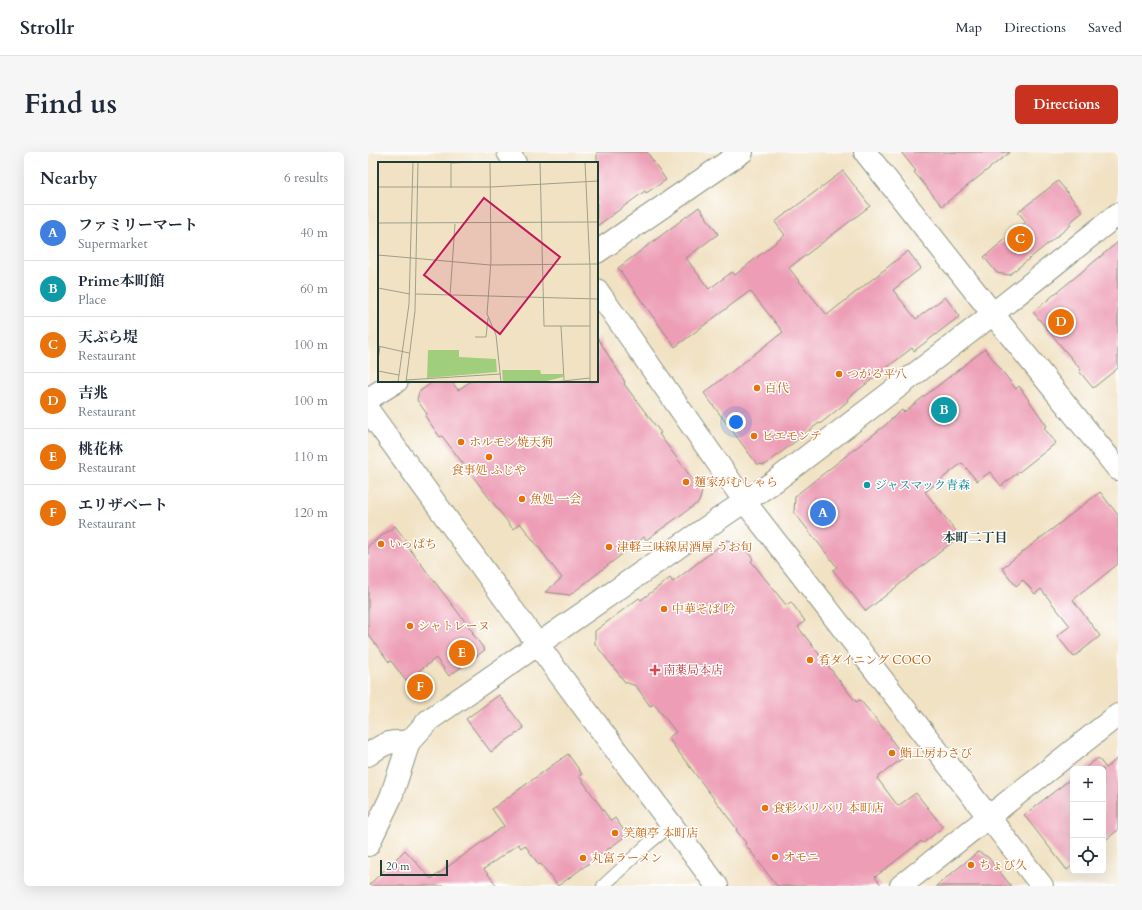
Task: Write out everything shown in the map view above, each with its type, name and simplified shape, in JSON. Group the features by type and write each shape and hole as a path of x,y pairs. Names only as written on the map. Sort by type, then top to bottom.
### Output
{"street":[{"path":"508,152 514,162"},
{"path":"598,251 742,152"},
{"path":"865,152 1118,469"},
{"path":"368,845 391,797 410,742 429,720 775,481 993,314 1118,214"},
{"path":"598,291 745,502 1042,886"},
{"path":"368,399 395,382"},
{"path":"368,410 538,646 717,886"},
{"path":"901,886 1118,714"},
{"path":"368,755 379,746 392,741 410,742"}],"lane":[{"path":"602,886 671,825"}],"building":[{"path":"597,152 647,152 666,180 646,193 645,191 598,225"},
{"path":"901,152 1010,152 942,206 914,172 916,171"},
{"path":"843,171 870,206 789,268 799,281 827,315 908,251 921,268 893,290 916,319 945,297 960,316 914,351 912,348 847,399 848,401 820,424 819,423 765,465 757,464 704,393 783,332 750,291 675,347 618,268 699,207 718,234 686,258 709,289 732,272 735,275 785,235 775,222"},
{"path":"1058,181 1083,212 1069,223 1071,225 1009,275 997,273 984,257 1026,222 1018,212"},
{"path":"1118,242 1118,368 1093,388 1079,371 1081,370 1033,312"},
{"path":"598,339 625,382 624,384 661,433 659,434 702,492 699,502 646,540 644,537 570,595 545,592 562,578 520,523 513,529 442,436 440,437 425,416 427,414 417,400 419,392 433,382 452,382 458,390 470,382 598,382"},
{"path":"985,349 1016,389 1019,386 1047,426 1044,428 1056,443 1001,486 990,472 977,481 962,463 925,492 960,536 866,611 833,570 837,567 794,512 795,496 888,423 902,410 904,412"},
{"path":"1100,492 1118,515 1118,564 1073,600 1100,636 1074,657 1057,636 1070,626 1041,589 1035,594 1023,580 1016,586 1002,568"},
{"path":"395,526 407,542 405,543 485,650 449,676 436,658 406,681 391,661 389,662 368,634 368,546"},
{"path":"727,540 741,544 753,559 751,561 786,605 791,602 805,621 798,627 856,702 860,700 891,737 890,738 904,757 877,778 898,806 916,793 943,827 923,843 921,841 875,877 882,886 777,886 745,844 746,843 736,830 737,829 668,738 676,732 654,704 650,706 636,686 625,682 595,644 595,631 639,598 641,600 670,578 673,582"},
{"path":"499,695 524,728 491,752 466,719"},
{"path":"568,754 582,774 579,776 611,821 615,818 627,835 558,886 541,864 539,865 525,845 521,848 518,844 484,869 497,886 368,886 405,850 431,879 504,826 492,809"},
{"path":"1098,758 1104,766 1088,766"},
{"path":"1118,758 1118,830 1106,840 1106,768"},
{"path":"1070,779 1070,868 1067,870 1024,815"},
{"path":"978,852 988,857 1011,886 936,886"}],"place":[{"name":"天ぷら堤","path":"1020,239"},
{"name":"吉兆","path":"1061,322"},
{"name":"つがる平八","path":"839,374"},
{"name":"百代","path":"757,388"},
{"name":"Prime本町館","path":"944,410"},
{"name":"ピエモンテ","path":"754,436"},
{"name":"ホルモン焼天狗","path":"461,442"},
{"name":"食事処 ふじや","path":"489,457"},
{"name":"麺家がむしゃら","path":"686,482"},
{"name":"ジャスマック青森","path":"867,485"},
{"name":"魚処 一会","path":"522,499"},
{"name":"ファミリーマート","path":"823,513"},
{"name":"いっぱち","path":"381,544"},
{"name":"津軽三味線居酒屋 うお旬","path":"609,547"},
{"name":"中華そば 吟","path":"664,609"},
{"name":"シャトレーヌ","path":"410,626"},
{"name":"桃花林","path":"462,653"},
{"name":"肴ダイニング COCO","path":"810,660"},
{"name":"南薬局本店","path":"655,670"},
{"name":"エリザベート","path":"420,687"},
{"name":"鮨工房わさび","path":"892,753"},
{"name":"食彩バリバリ 本町店","path":"765,808"},
{"name":"笑顔亭 本町店","path":"615,833"},
{"name":"オモニ","path":"775,857"},
{"name":"丸富ラーメン","path":"583,858"},
{"name":"ちょび久","path":"971,865"}],"district":[{"name":"本町二丁目","path":"975,537"}]}
